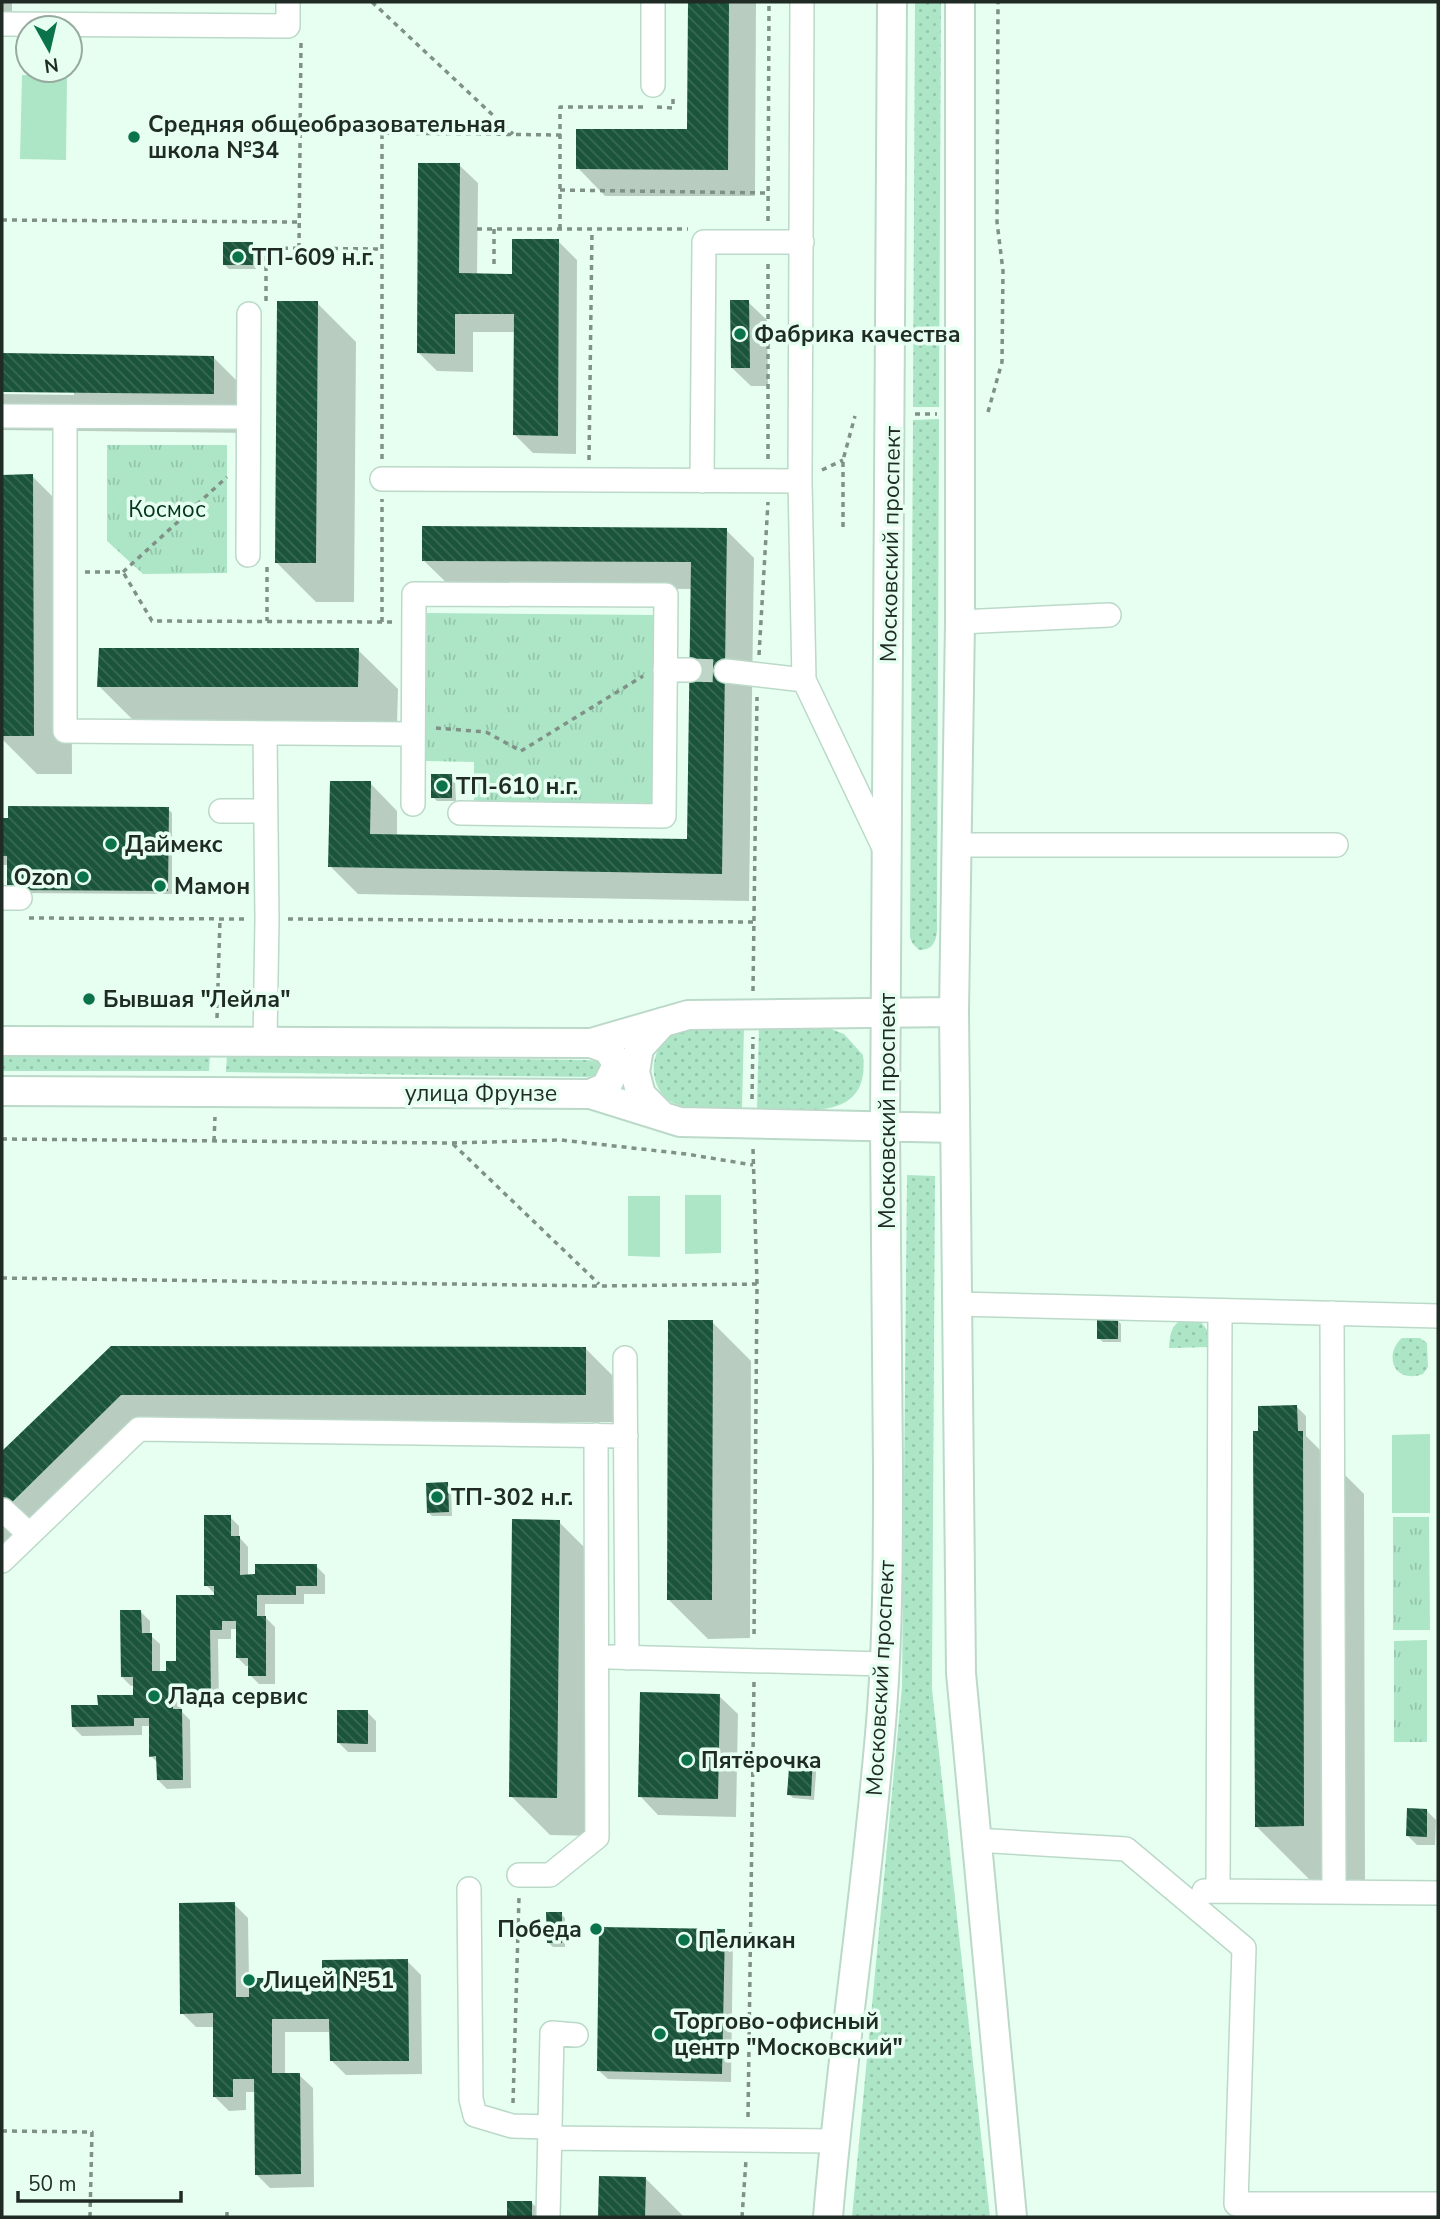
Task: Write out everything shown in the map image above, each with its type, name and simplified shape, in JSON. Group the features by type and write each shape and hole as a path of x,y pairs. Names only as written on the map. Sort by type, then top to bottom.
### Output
{"main road":[{"name":"Московский проспект","path":"828,2217 834,2141 865,1890 885,1664 888,1294 885,1012 892,2"},
{"path":"960,2 960,622 954,1012 961,1673 1012,2217"},
{"path":"2,1041 591,1043 688,1015 954,1012"},
{"path":"662,1116 641,1095 635,1073 639,1048 663,1022"},
{"path":"590,1094 606,1087 616,1067 608,1049 591,1043"},
{"name":"улица Фрунзе","path":"2,1091 590,1094 680,1122 721,1125 955,1128"}],"street":[{"path":"2,24 288,26 288,2"},
{"path":"653,2 653,85"},
{"path":"802,2 800,481 804,680 887,854"},
{"path":"702,481 704,242 802,242"},
{"path":"248,555 249,314"},
{"path":"2,416 248,417"},
{"path":"65,417 65,731 265,733 414,730"},
{"path":"382,479 800,481"},
{"path":"413,804 415,594 666,595 664,816 460,813"},
{"path":"960,622 1109,615"},
{"path":"665,670 690,670"},
{"path":"726,671 804,680"},
{"path":"265,733 265,1042"},
{"path":"221,810 265,811"},
{"path":"958,845 1336,845"},
{"path":"957,1304 1438,1316"},
{"path":"1218,1891 1220,1311"},
{"path":"1332,1313 1334,1892"},
{"path":"625,1359 627,1658"},
{"path":"2,1561 139,1429 626,1436"},
{"path":"519,1875 550,1875 597,1837 596,1435"},
{"path":"3,1510 29,1534"},
{"path":"597,1657 885,1664"},
{"path":"975,1840 1126,1849 1244,1948 1236,2204 1438,2204"},
{"path":"469,1889 471,2099 475,2115 513,2126 550,2132 747,2141 834,2141"},
{"path":"1176,1891 1438,1893"},
{"path":"548,2217 551,2034 576,2035"}],"path":[{"path":"372,2 513,134"},
{"path":"988,412 1003,362 1003,271 997,222 998,2"},
{"path":"299,248 301,38"},
{"path":"560,107 560,229"},
{"path":"382,622 382,133 561,135"},
{"path":"560,190 768,193"},
{"path":"2,220 300,222"},
{"path":"477,229 701,230"},
{"path":"494,229 494,265"},
{"path":"589,480 592,229"},
{"path":"266,248 382,248"},
{"path":"915,414 939,414"},
{"path":"843,527 843,460 855,416"},
{"path":"65,572 123,572 239,466 248,465"},
{"path":"123,572 152,621 414,622"},
{"path":"414,730 486,732 522,751 642,676 665,670"},
{"path":"17,905 267,919 755,922"},
{"path":"2,1139 452,1143 561,1140 686,1154 753,1165"},
{"path":"452,1143 601,1286"},
{"path":"2,1278 601,1286 757,1284 747,2141 742,2217"},
{"path":"513,2126 519,1875"},
{"path":"2,2131 92,2132 90,2217"},
{"path":"227,2208 227,2217"}],"green space":[{"path":"915,2 941,2 939,407 913,407"},
{"path":"22,84 67,84 66,160 20,159"},
{"path":"939,419 937,931 932,945 919,950 910,937 913,420"},
{"name":"Космос","path":"107,445 227,445 227,573 143,574 107,541"},
{"path":"427,613 656,615 655,803 474,801 474,762 425,761"},
{"path":"744,1028 742,1108 682,1106 670,1101 661,1092 654,1069 656,1057 661,1045 671,1035 684,1029"},
{"path":"759,1028 831,1029 844,1034 863,1055 863,1077 856,1093 845,1102 830,1108 757,1108"},
{"path":"2,1053 210,1054 209,1071 2,1071"},
{"path":"227,1055 587,1060 597,1061 601,1066 597,1075 587,1077 226,1072"},
{"path":"907,1175 935,1176 932,1689 990,2217 852,2217 902,1687"},
{"path":"685,1195 721,1195 721,1253 685,1254"},
{"path":"628,1196 660,1196 660,1257 628,1256"},
{"path":"1181,1320 1201,1322 1210,1334 1210,1347 1169,1348 1173,1329"},
{"path":"1402,1338 1420,1338 1427,1343 1428,1367 1423,1374 1404,1375 1394,1366 1393,1352"},
{"path":"1430,1434 1430,1513 1392,1513 1392,1435"},
{"path":"1393,1517 1429,1517 1430,1630 1393,1630"},
{"path":"1427,1640 1427,1742 1394,1742 1394,1641"}],"building":[{"path":"688,2 729,2 728,170 576,169 576,129 687,129"},
{"path":"418,163 460,163 459,273 512,274 512,239 559,239 558,436 513,435 514,314 455,314 455,354 417,353"},
{"name":"ТП-609 н.г.","path":"223,242 253,242 253,265 223,265"},
{"name":"Фабрика качества","path":"730,300 749,300 750,368 731,368"},
{"path":"277,301 318,301 316,563 275,563"},
{"path":"2,353 214,356 214,394 2,392"},
{"path":"33,474 34,736 2,736 2,475"},
{"path":"422,526 727,528 722,874 328,867 330,781 371,781 370,834 687,839 691,562 422,561"},
{"path":"99,648 359,648 358,687 97,687"},
{"name":"ТП-610 н.г.","path":"431,774 452,774 452,798 431,798"},
{"path":"8,806 169,807 168,891 7,890 7,856 2,856 2,818 8,818"},
{"path":"1097,1318 1118,1318 1118,1339 1097,1339"},
{"path":"668,1320 713,1320 712,1600 667,1600"},
{"path":"111,1346 586,1347 586,1395 121,1395 2,1512 2,1451"},
{"path":"1297,1405 1298,1431 1303,1431 1304,1826 1255,1827 1253,1431 1258,1431 1258,1406"},
{"name":"ТП-302 н.г.","path":"448,1482 449,1512 427,1513 426,1483"},
{"path":"204,1515 231,1515 231,1536 240,1536 240,1575 255,1574 255,1564 317,1564 317,1586 296,1586 296,1595 257,1595 257,1616 266,1616 266,1676 248,1676 248,1658 236,1658 236,1621 222,1621 222,1630 210,1630 211,1697 173,1698 173,1709 182,1709 183,1780 157,1780 156,1756 149,1757 149,1718 134,1718 134,1726 72,1727 71,1705 98,1705 97,1695 133,1695 133,1677 121,1677 120,1610 141,1610 142,1633 152,1633 152,1671 166,1671 166,1661 176,1661 176,1595 214,1595 214,1586 204,1586"},
{"path":"512,1519 560,1520 557,1798 509,1797"},
{"path":"640,1692 720,1694 718,1799 638,1797"},
{"path":"337,1710 368,1710 368,1744 337,1743"},
{"path":"790,1754 813,1755 811,1796 787,1795"},
{"path":"1407,1808 1427,1809 1427,1837 1406,1836"},
{"path":"235,1902 236,1997 249,1997 249,1978 278,1978 278,1990 322,1990 322,1960 408,1959 409,2061 330,2061 329,2019 272,2019 272,2073 300,2073 301,2174 255,2175 254,2079 233,2079 233,2097 213,2097 213,2013 180,2014 179,1903"},
{"path":"546,1912 562,1912 562,1943 547,1943"},
{"name":"Торгово-офисный центр \"Московский\"","path":"599,1927 725,1929 722,2074 597,2071"},
{"path":"599,2176 646,2177 645,2217 598,2217"},
{"path":"507,2201 532,2201 532,2217 507,2217"}],"tunnel":[{"path":"690,670 726,671"}],"place":[{"name":"Средняя общеобразовательная школа №34","path":"134,137"},
{"name":"ТП-609 н.г.","path":"238,257"},
{"name":"Фабрика качества","path":"740,334"},
{"name":"ТП-610 н.г.","path":"442,786"},
{"name":"Даймекс","path":"111,844"},
{"name":"Ozon","path":"83,877"},
{"name":"Мамон","path":"160,886"},
{"name":"Бывшая \"Лейла\"","path":"89,999"},
{"name":"ТП-302 н.г.","path":"437,1497"},
{"name":"Лада сервис","path":"154,1696"},
{"name":"Пятёрочка","path":"687,1760"},
{"name":"Победа","path":"596,1929"},
{"name":"Пеликан","path":"684,1940"},
{"name":"Лицей №51","path":"249,1980"},
{"name":"Торгово-офисный центр \"Московский\"","path":"660,2034"}]}
